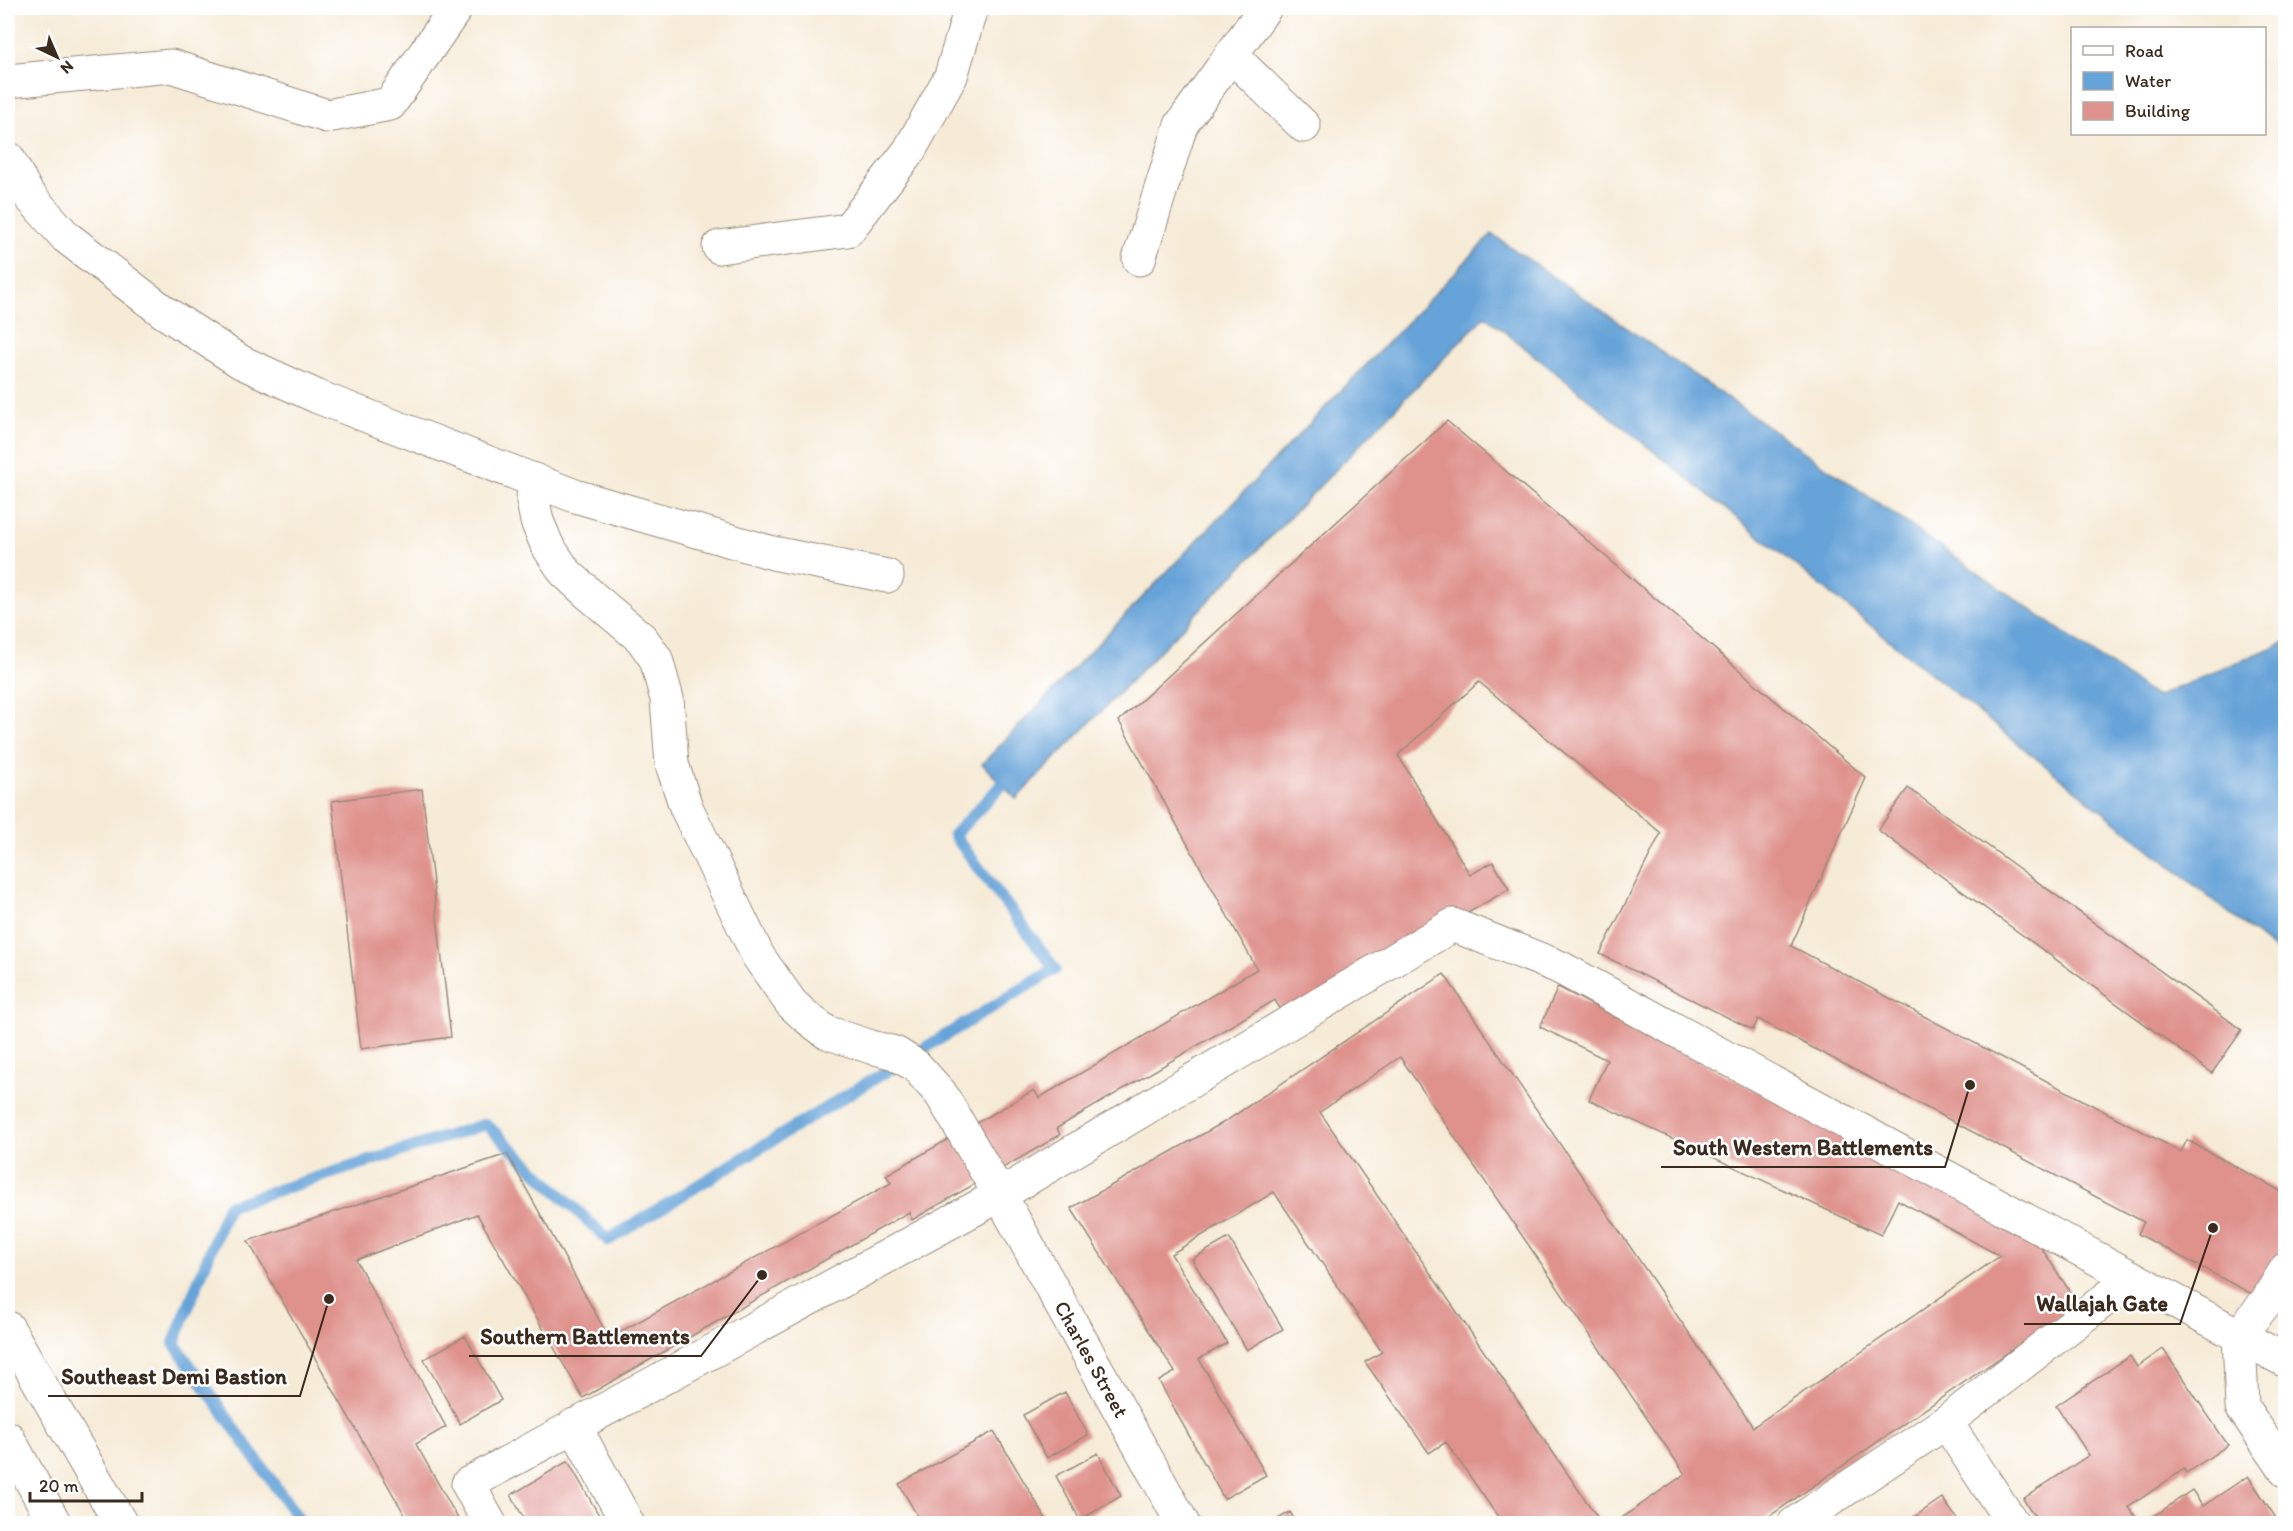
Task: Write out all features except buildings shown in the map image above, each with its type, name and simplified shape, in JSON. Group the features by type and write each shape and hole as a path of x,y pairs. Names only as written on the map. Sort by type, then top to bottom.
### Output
{"street":[{"path":"8,81 171,66 327,116 390,104 456,8"},
{"path":"719,248 848,230 909,151 951,76 971,8"},
{"path":"1139,260 1181,125 1265,8"},
{"path":"1231,55 1304,126"},
{"path":"8,158 27,193 66,237 164,312 241,362 318,397 575,496 773,553 887,576"},
{"name":"Charles Street","path":"534,480 533,501 537,521 547,545 565,572 642,639 656,659 667,699 672,764 686,807 758,956 791,1003 826,1032 906,1060 941,1094 1000,1195 1183,1524"},
{"path":"490,1524 468,1484 1000,1195 1453,925 1559,967 2286,1361"},
{"path":"2286,1269 2266,1302 2239,1335 2242,1407 2286,1471"},
{"path":"1794,1524 1946,1422 2133,1278"},
{"path":"8,1328 121,1524"},
{"path":"1946,1422 2013,1524"},
{"path":"573,1425 628,1524"},
{"path":"8,1438 55,1524"}],"water":[{"path":"1492,234 2156,697 2285,642 2286,790 2279,793 2286,799 2285,958 1485,316 1016,799 982,764"}],"waterway":[{"path":"302,1524 174,1343 228,1206 486,1124 608,1240 1055,969 954,835 1012,774"}],"place":[{"name":"South Western Battlements","path":"1970,1085"},
{"name":"Wallajah Gate","path":"2213,1228"},
{"name":"Southern Battlements","path":"762,1275"},
{"name":"Southeast Demi Bastion","path":"329,1299"}]}
